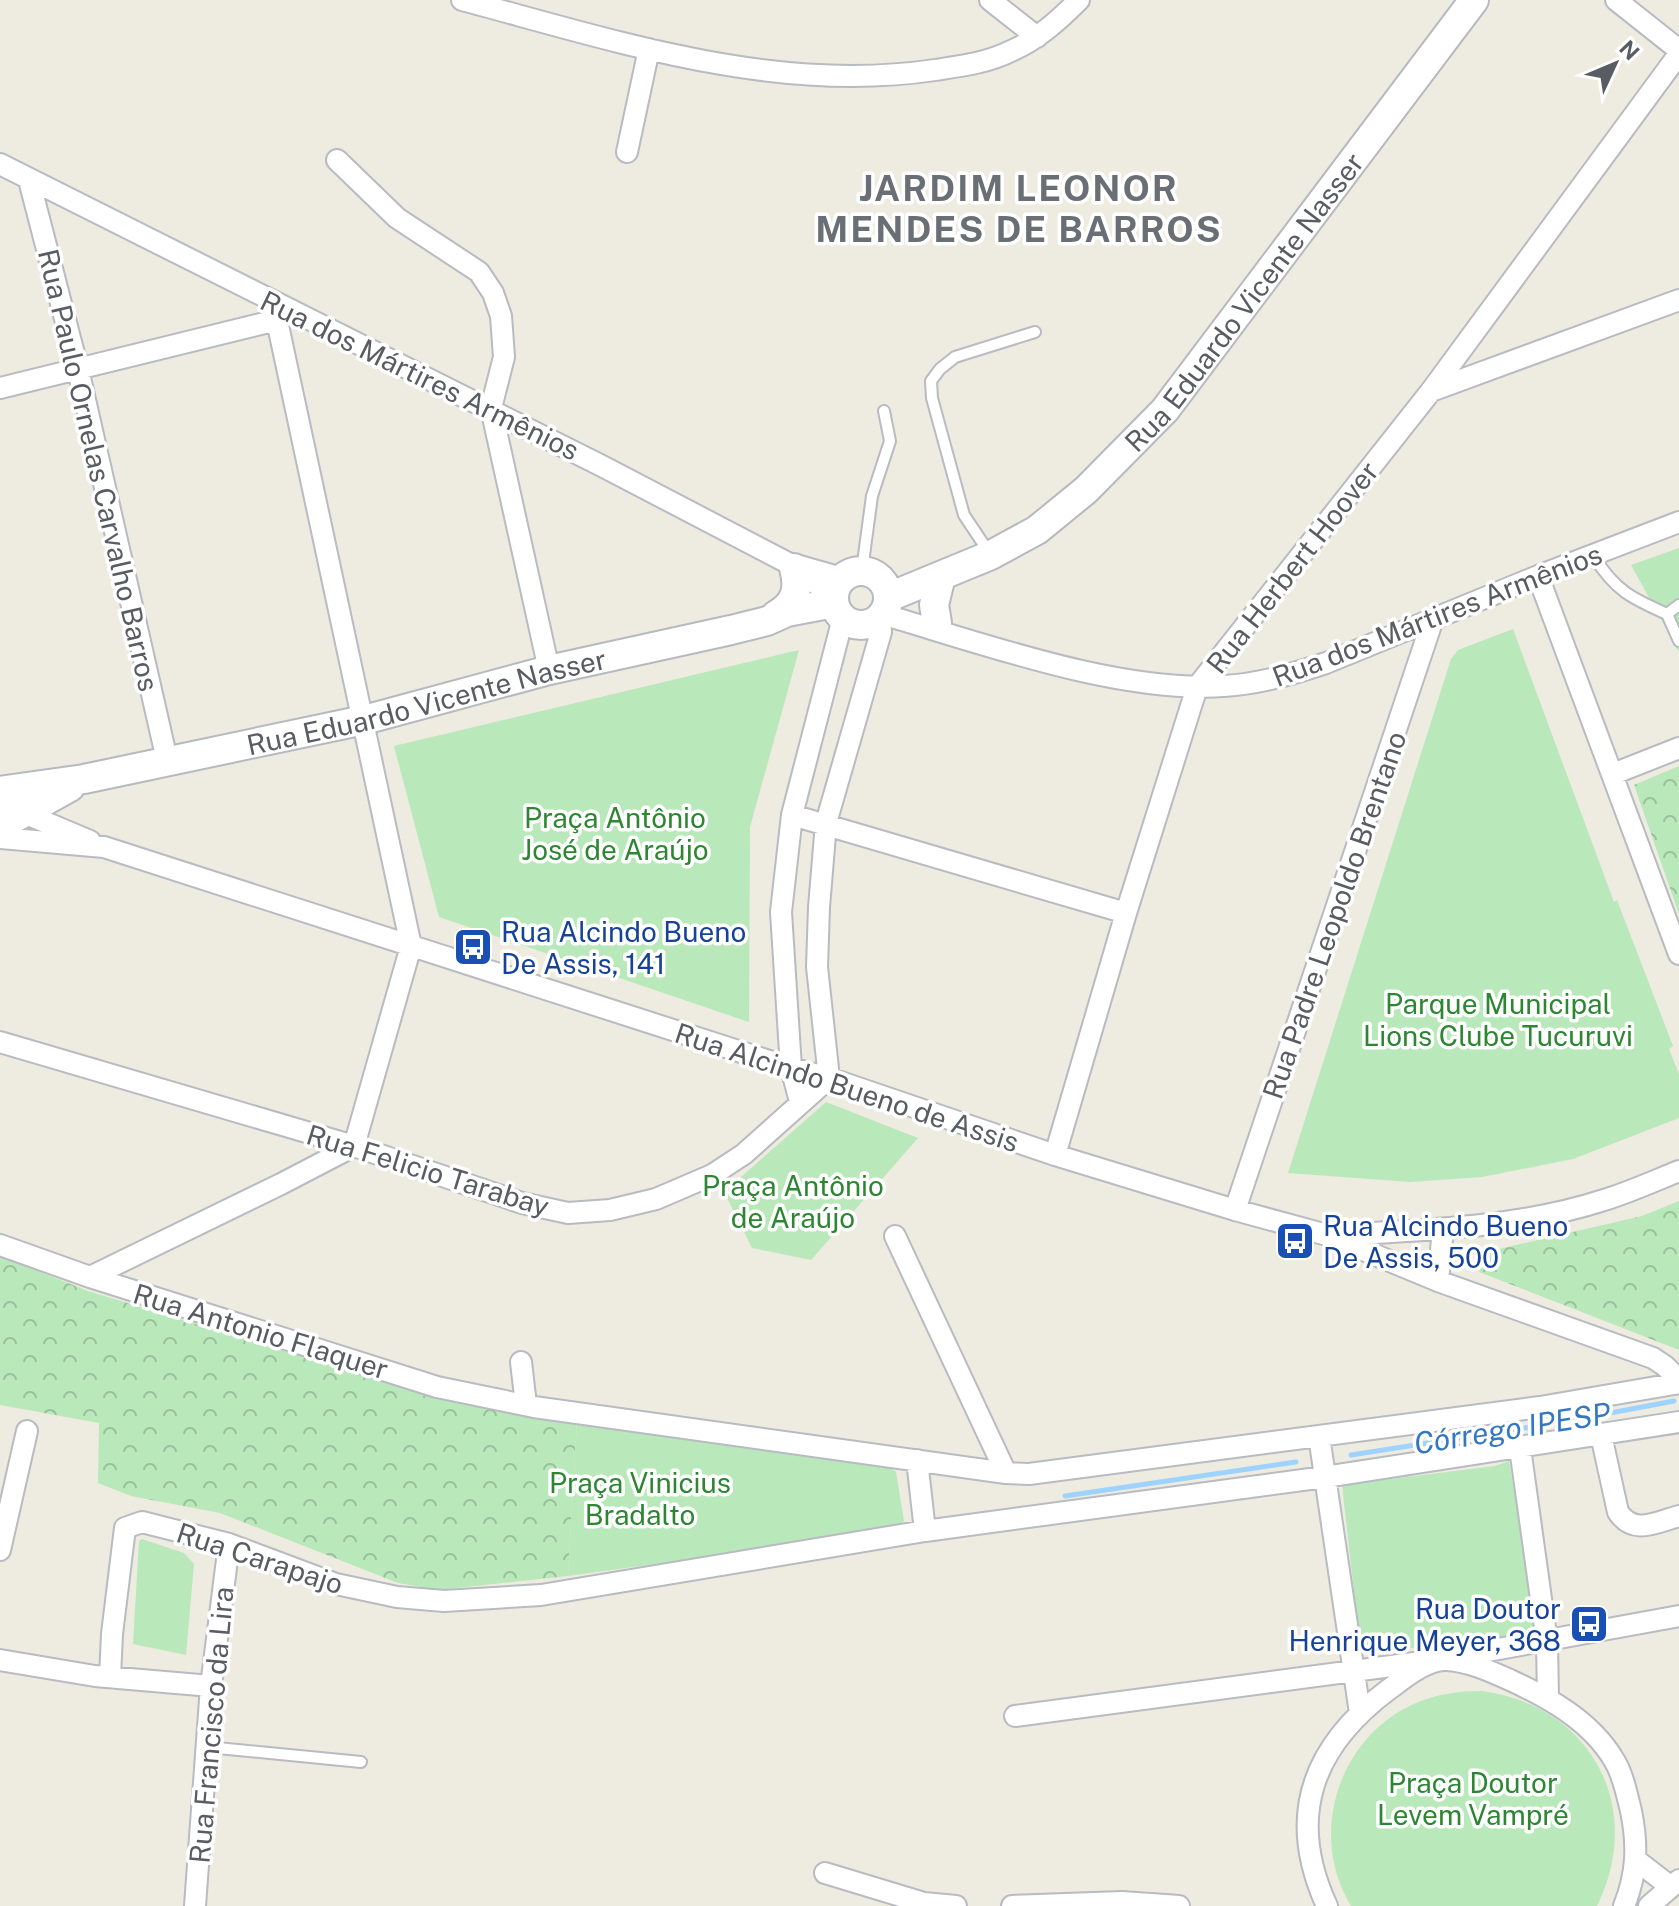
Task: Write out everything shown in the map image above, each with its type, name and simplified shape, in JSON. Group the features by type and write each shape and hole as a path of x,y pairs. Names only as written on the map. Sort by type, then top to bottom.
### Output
{"street":[{"path":"462,0 649,49 722,64 786,73 846,76 906,74 985,62 1037,37 1079,0"},
{"path":"990,0 1037,37"},
{"name":"Rua Eduardo Vicente Nasser","path":"0,791 84,779 364,720 549,670 861,599 941,576 1025,538 1061,512 1165,410 1474,0"},
{"path":"1616,0 1679,52"},
{"path":"627,152 649,49"},
{"name":"Rua Herbert Hoover","path":"1055,1155 1197,687 1431,391 1679,52"},
{"path":"337,160 397,218 479,272 493,293 501,316 504,357 491,408 549,670"},
{"name":"Rua dos Mártires Armênios","path":"0,164 275,311 491,408 861,599 1066,667 1124,679 1197,687 1227,686 1290,675 1679,522"},
{"name":"Rua Paulo Ornelas Carvalho Barros","path":"29,180 78,369 167,760"},
{"path":"1431,391 1679,300"},
{"path":"0,388 78,369 275,311 411,946 354,1146 90,1277"},
{"name":"Rua Eduardo Vicente Nasser","path":"861,599 983,558"},
{"path":"772,618 787,608 796,594 791,565"},
{"path":"941,576 934,605 946,629"},
{"path":"1538,576 1679,952"},
{"path":"800,1101 791,1068 781,912 792,815 861,599"},
{"path":"829,1078 817,967 826,823 881,632 861,599"},
{"name":"Rua Padre Leopoldo Brentano","path":"1235,1210 1433,619"},
{"path":"1613,774 1679,748"},
{"name":"Rua Eduardo Vicente Nasser","path":"0,826 13,808 84,779"},
{"path":"13,808 104,847"},
{"path":"792,815 1126,913"},
{"name":"Rua Alcindo Bueno de Assis","path":"0,838 104,847 829,1078 1055,1155 1327,1235 1438,1281 1653,1358 1679,1381"},
{"name":"Rua Felicio Tarabay","path":"0,1042 354,1146 522,1203 568,1213 610,1210 656,1199 712,1175 744,1154 829,1078"},
{"path":"1327,1235 1443,1229 1552,1213 1603,1200 1679,1171"},
{"path":"1438,1281 1443,1229"},
{"path":"895,1236 1006,1473"},
{"name":"Rua Antonio Flaquer","path":"0,1245 90,1277 437,1387 526,1405 1006,1473 1029,1474 1320,1438 1540,1407 1679,1381"},
{"path":"521,1362 526,1405"},
{"name":"Rua Carapajo","path":"110,1677 125,1528 135,1522 229,1544 336,1584 397,1597 444,1601 541,1595 925,1531 1324,1472 1520,1448 1679,1422"},
{"path":"0,1550 27,1431"},
{"path":"1601,1435 1618,1512 1624,1520 1633,1526 1643,1526 1679,1516"},
{"path":"1320,1438 1360,1713"},
{"path":"1520,1448 1547,1642 1548,1698"},
{"path":"917,1460 925,1531"},
{"name":"Rua Francisco da Lira","path":"195,1906 211,1686 229,1544"},
{"path":"1015,1716 1444,1659 1679,1616"},
{"path":"1327,1906 1317,1885 1307,1846 1312,1785 1322,1760 1360,1713 1409,1675 1444,1659 1491,1672 1548,1698 1595,1736 1615,1761 1627,1795 1634,1828 1636,1860 1624,1906"},
{"path":"0,1660 110,1677 211,1686"},
{"path":"1636,1860 1675,1884 1649,1906"},
{"path":"825,1873 924,1903 956,1906"},
{"path":"1012,1906 1179,1906"}],"lane":[{"path":"983,558 964,515 932,398 931,381 955,357 1035,332"},
{"path":"861,599 872,496 890,441 884,411"},
{"path":"1594,557 1605,574 1627,596 1667,614 1679,641"},
{"path":"1667,614 1679,605"},
{"path":"207,1747 361,1762"}],"green space":[{"path":"1679,548 1679,652 1631,565"},
{"name":"Parque Municipal Lions Clube Tucuruvi","path":"1513,629 1614,902 1617,900 1673,1046 1669,1049 1679,1074 1679,1118 1573,1159 1482,1177 1410,1182 1288,1173 1451,659 1458,650"},
{"name":"Praça Antônio José de Araújo","path":"799,650 750,827 749,1022 439,917 394,746"},
{"path":"1679,766 1679,914 1634,785"},
{"name":"Praça Antônio de Araújo","path":"826,1102 918,1138 811,1260 752,1248 724,1192"},
{"path":"1679,1201 1679,1350 1479,1272 1486,1252 1642,1216"},
{"path":"0,1256 88,1291 422,1393 577,1422 568,1576 438,1590 398,1583 220,1513 131,1496 98,1483 99,1423 0,1405"},
{"name":"Praça Vinicius Bradalto","path":"577,1422 892,1469 896,1472 904,1521 899,1526 786,1546 568,1576"},
{"path":"1509,1461 1539,1633 1361,1654 1342,1485 1495,1466"},
{"path":"142,1539 184,1553 194,1564 186,1655 133,1644 139,1541"},
{"name":"Praça Doutor Levem Vampré","path":"1482,1691 1520,1700 1552,1716 1579,1739 1598,1766 1610,1797 1615,1831 1611,1867 1597,1906 1351,1906 1338,1878 1332,1849 1332,1819 1338,1790 1350,1763 1367,1739 1389,1718 1416,1703 1448,1694"}],"waterway":[{"name":"Córrego IPESP","path":"1351,1455 1557,1423 1674,1401"},
{"name":"Córrego IPESP","path":"1065,1496 1296,1462"}],"place":[{"name":"Rua Alcindo Bueno De Assis, 141","path":"473,947"},
{"name":"Rua Alcindo Bueno De Assis, 500","path":"1295,1241"},
{"name":"Rua Doutor Henrique Meyer, 368","path":"1589,1624"}],"district":[{"name":"JARDIM LEONOR MENDES DE BARROS","path":"1019,208"}]}
